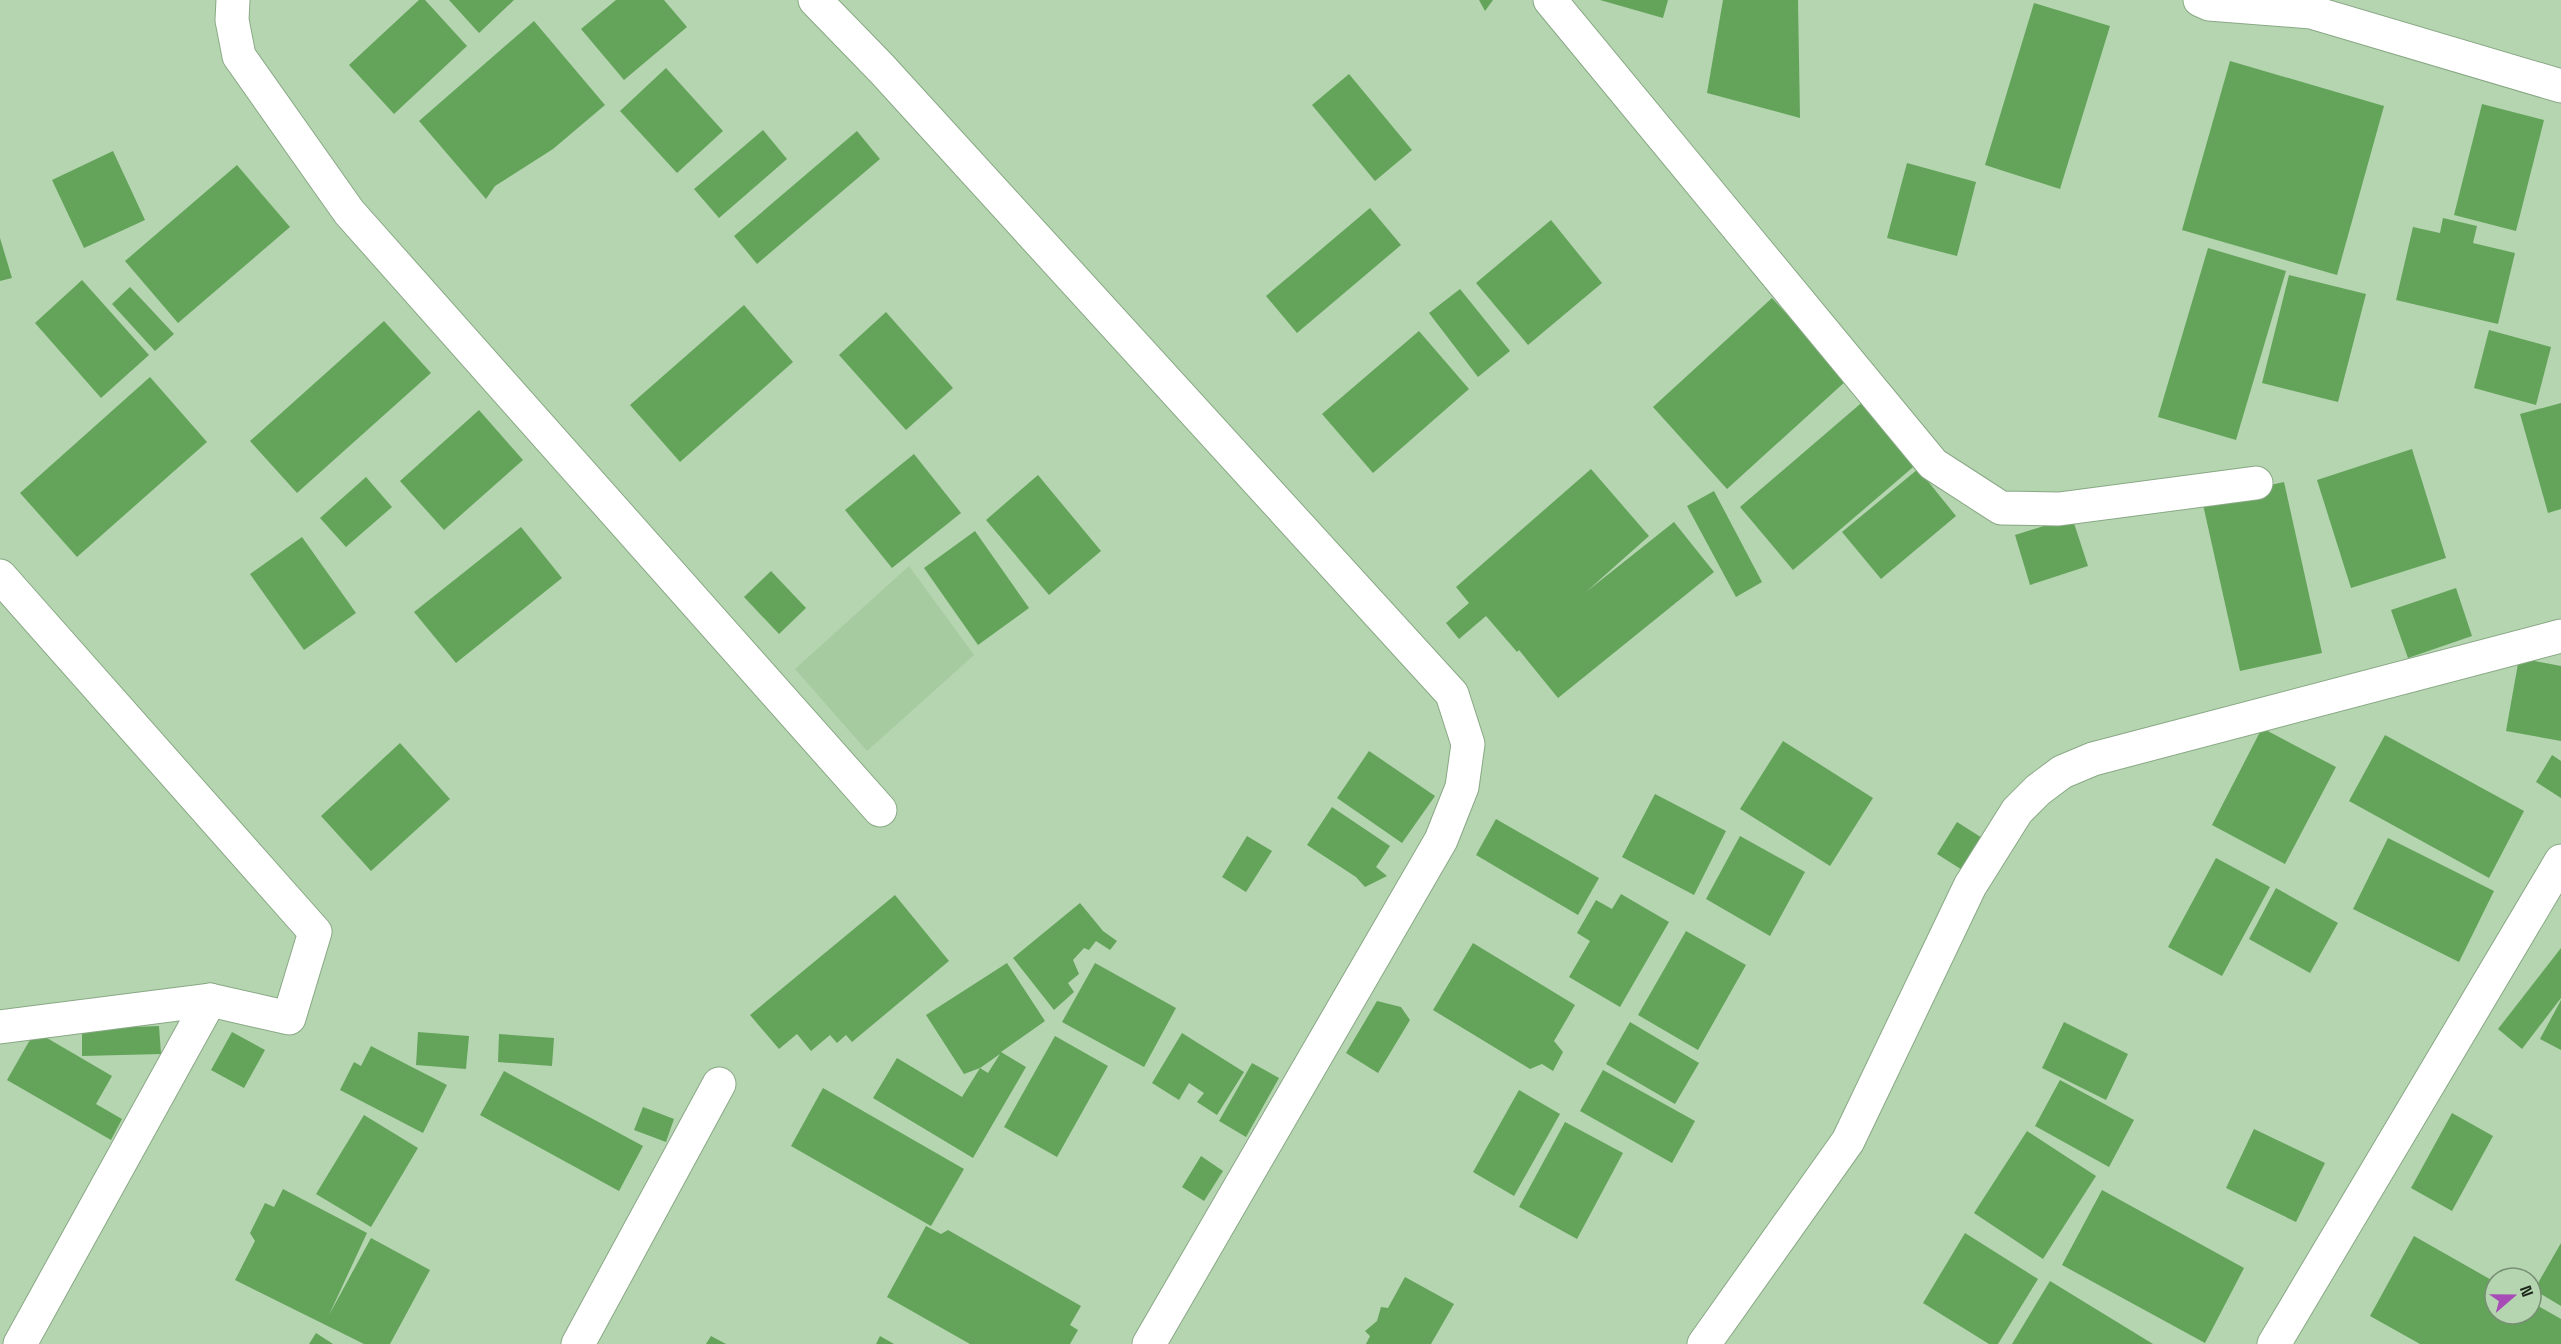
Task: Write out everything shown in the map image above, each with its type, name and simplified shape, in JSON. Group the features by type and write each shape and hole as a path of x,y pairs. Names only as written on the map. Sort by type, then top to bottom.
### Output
{"street":[{"path":"233,0 232,20 239,56 349,212 880,810"},
{"path":"815,0 882,69 1452,694 1468,744 1462,787 1441,840 1149,1344"},
{"path":"1550,0 1933,464 2001,508 2059,509 2256,483"},
{"path":"2200,0 2209,4 2311,12 2561,86"},
{"path":"0,576 315,932 289,1018 210,1000 0,1028"},
{"path":"1704,1344 1848,1141 1970,886 2017,811 2038,790 2062,772 2093,759 2561,636"},
{"path":"2274,1344 2561,861"},
{"path":"20,1344 210,1000"},
{"path":"578,1344 719,1084"}],"shaded area":[{"path":"909,566 974,655 867,751 795,669"}],"building":[{"path":"419,0 425,0 467,46 394,114 349,65"},
{"path":"449,0 514,0 479,33"},
{"path":"616,0 664,0 687,27 624,80 581,29"},
{"path":"1479,0 1493,0 1485,11"},
{"path":"1600,0 1668,0 1663,18"},
{"path":"1723,0 1798,0 1800,118 1707,93"},
{"path":"2034,3 2110,26 2060,189 1985,165"},
{"path":"534,21 605,105 553,149 495,186 486,199 419,121"},
{"path":"2230,61 2384,106 2337,275 2182,230"},
{"path":"666,68 723,131 677,173 620,111"},
{"path":"1349,74 1412,150 1375,181 1312,105"},
{"path":"2482,104 2544,120 2516,231 2454,215"},
{"path":"763,130 787,159 719,218 694,189"},
{"path":"857,131 880,159 757,264 734,236"},
{"path":"113,151 145,220 84,248 52,180"},
{"path":"1907,163 1976,182 1957,256 1887,238"},
{"path":"237,165 290,227 178,323 125,261"},
{"path":"1370,208 1401,245 1297,333 1266,296"},
{"path":"2443,218 2477,226 2473,243 2515,253 2498,324 2396,300 2413,227 2440,233"},
{"path":"1551,220 1602,283 1528,345 1476,283"},
{"path":"0,238 12,278 0,281"},
{"path":"2208,248 2286,271 2236,440 2158,417"},
{"path":"2289,275 2366,294 2338,402 2262,383"},
{"path":"82,280 149,355 101,398 35,323"},
{"path":"130,287 174,334 155,351 112,304"},
{"path":"1460,289 1510,351 1478,377 1429,313"},
{"path":"1772,298 1847,380 1727,489 1653,407"},
{"path":"744,305 793,362 680,462 630,405"},
{"path":"886,312 953,388 906,430 839,355"},
{"path":"384,321 431,373 297,493 250,441"},
{"path":"2489,330 2551,347 2536,405 2474,388"},
{"path":"1419,331 1469,389 1373,473 1322,414"},
{"path":"150,377 207,442 77,557 20,493"},
{"path":"1866,399 1919,462 1793,570 1740,507"},
{"path":"2561,403 2561,509 2548,513 2520,414"},
{"path":"479,410 523,460 444,530 400,481"},
{"path":"2412,449 2446,558 2351,588 2317,480"},
{"path":"914,454 961,513 892,568 845,510"},
{"path":"1591,469 1649,536 1586,592 1674,522 1714,572 1558,698 1519,650 1517,652 1486,616 1459,639 1446,623 1469,603 1456,587"},
{"path":"1918,469 1956,516 1881,579 1842,532"},
{"path":"1038,475 1101,551 1049,595 986,520"},
{"path":"366,477 392,507 346,547 320,518"},
{"path":"2284,482 2322,653 2240,671 2202,500"},
{"path":"1714,491 1762,582 1736,597 1687,506"},
{"path":"2072,517 2088,566 2030,585 2015,535"},
{"path":"521,527 562,578 456,663 414,612"},
{"path":"975,531 1029,608 978,645 924,568"},
{"path":"302,537 356,613 304,650 250,574"},
{"path":"771,571 806,608 779,634 744,597"},
{"path":"2456,588 2472,636 2408,658 2391,610"},
{"path":"2519,658 2561,666 2561,741 2506,731"},
{"path":"2262,728 2336,767 2285,864 2212,825"},
{"path":"2385,735 2524,811 2489,878 2349,801"},
{"path":"1783,741 1873,798 1830,866 1740,809"},
{"path":"400,743 450,799 371,871 321,816"},
{"path":"1369,751 1435,796 1402,843 1337,798"},
{"path":"2552,755 2561,761 2561,798 2536,782"},
{"path":"1655,794 1726,831 1694,895 1622,857"},
{"path":"1332,807 1390,846 1376,867 1387,876 1365,887 1356,877 1307,845"},
{"path":"1496,819 1599,878 1578,915 1476,855"},
{"path":"1957,822 1987,841 1967,873 1937,854"},
{"path":"1247,836 1272,851 1246,892 1222,877"},
{"path":"1740,836 1805,872 1770,936 1706,899"},
{"path":"2388,838 2494,891 2459,962 2353,909"},
{"path":"2216,858 2270,887 2222,976 2168,947"},
{"path":"2276,888 2338,923 2310,973 2249,939"},
{"path":"1621,894 1669,922 1620,1007 1569,977 1590,941 1577,933 1596,900 1612,909"},
{"path":"895,895 949,961 852,1042 846,1035 837,1043 830,1035 811,1051 797,1034 779,1049 750,1015"},
{"path":"1080,903 1103,931 1117,941 1110,950 1096,941 1089,950 1084,948 1073,960 1079,974 1068,983 1074,992 1054,1010 1013,958"},
{"path":"1686,931 1746,965 1698,1050 1638,1015"},
{"path":"1473,943 1575,1005 1554,1041 1563,1052 1553,1071 1542,1064 1530,1069 1433,1010"},
{"path":"2561,948 2561,998 2522,1049 2498,1029"},
{"path":"1007,963 1045,1021 1001,1052 1026,1067 973,1158 873,1098 897,1058 962,1097 980,1068 964,1074 926,1015","holes":["1000,1054 988,1073 980,1068"]},
{"path":"1095,963 1176,1008 1144,1067 1062,1022"},
{"path":"2561,1000 2561,1050 2540,1039"},
{"path":"1377,1001 1401,1007 1410,1020 1378,1073 1346,1053"},
{"path":"1630,1022 1699,1063 1675,1104 1606,1064"},
{"path":"2064,1022 2128,1054 2106,1100 2042,1068"},
{"path":"159,1026 161,1054 82,1056 82,1029"},
{"path":"35,1031 112,1076 96,1104 122,1119 111,1140 7,1080"},
{"path":"232,1032 265,1050 244,1088 211,1070"},
{"path":"418,1032 469,1036 466,1069 416,1065"},
{"path":"1182,1033 1244,1072 1217,1115 1197,1102 1204,1093 1189,1083 1179,1100 1152,1083"},
{"path":"499,1034 554,1038 552,1066 498,1062"},
{"path":"1055,1036 1108,1066 1057,1157 1004,1127"},
{"path":"371,1046 447,1085 423,1133 340,1090 354,1062 361,1066"},
{"path":"1252,1063 1279,1078 1246,1137 1219,1121"},
{"path":"1603,1070 1695,1121 1672,1163 1580,1111"},
{"path":"504,1071 643,1146 619,1191 480,1115"},
{"path":"2060,1080 2134,1120 2109,1167 2035,1126"},
{"path":"823,1088 964,1169 931,1226 791,1146"},
{"path":"1519,1090 1560,1114 1514,1196 1473,1172"},
{"path":"643,1107 674,1119 666,1142 634,1130"},
{"path":"2452,1113 2493,1136 2452,1211 2411,1188"},
{"path":"364,1115 418,1148 371,1227 316,1194"},
{"path":"1565,1122 1623,1153 1577,1239 1519,1207"},
{"path":"2254,1129 2325,1163 2296,1222 2226,1188"},
{"path":"2027,1131 2096,1176 2043,1259 1974,1213"},
{"path":"1201,1156 1223,1171 1204,1201 1182,1187"},
{"path":"283,1189 367,1233 329,1315 371,1238 430,1270 390,1344 364,1344 235,1280 255,1241 250,1233 265,1203 274,1207"},
{"path":"2102,1190 2244,1268 2205,1343 2062,1265"},
{"path":"926,1226 941,1234 948,1230 1081,1306 1070,1325 1078,1330 1070,1344 970,1344 887,1297"},
{"path":"1965,1233 2038,1279 1998,1344 1989,1344 1923,1303"},
{"path":"2414,1236 2483,1275 2483,1326 2543,1326 2543,1309 2561,1319 2561,1344 2420,1344 2370,1316"},
{"path":"2561,1243 2561,1306 2543,1295 2543,1274"},
{"path":"1405,1277 1454,1304 1431,1344 1366,1344 1370,1336 1365,1331 1377,1321 1381,1307 1388,1308"},
{"path":"2050,1281 2153,1344 2012,1344"},
{"path":"316,1333 333,1344 309,1344"},
{"path":"711,1336 726,1344 706,1344"},
{"path":"880,1336 894,1344 876,1344"}]}
